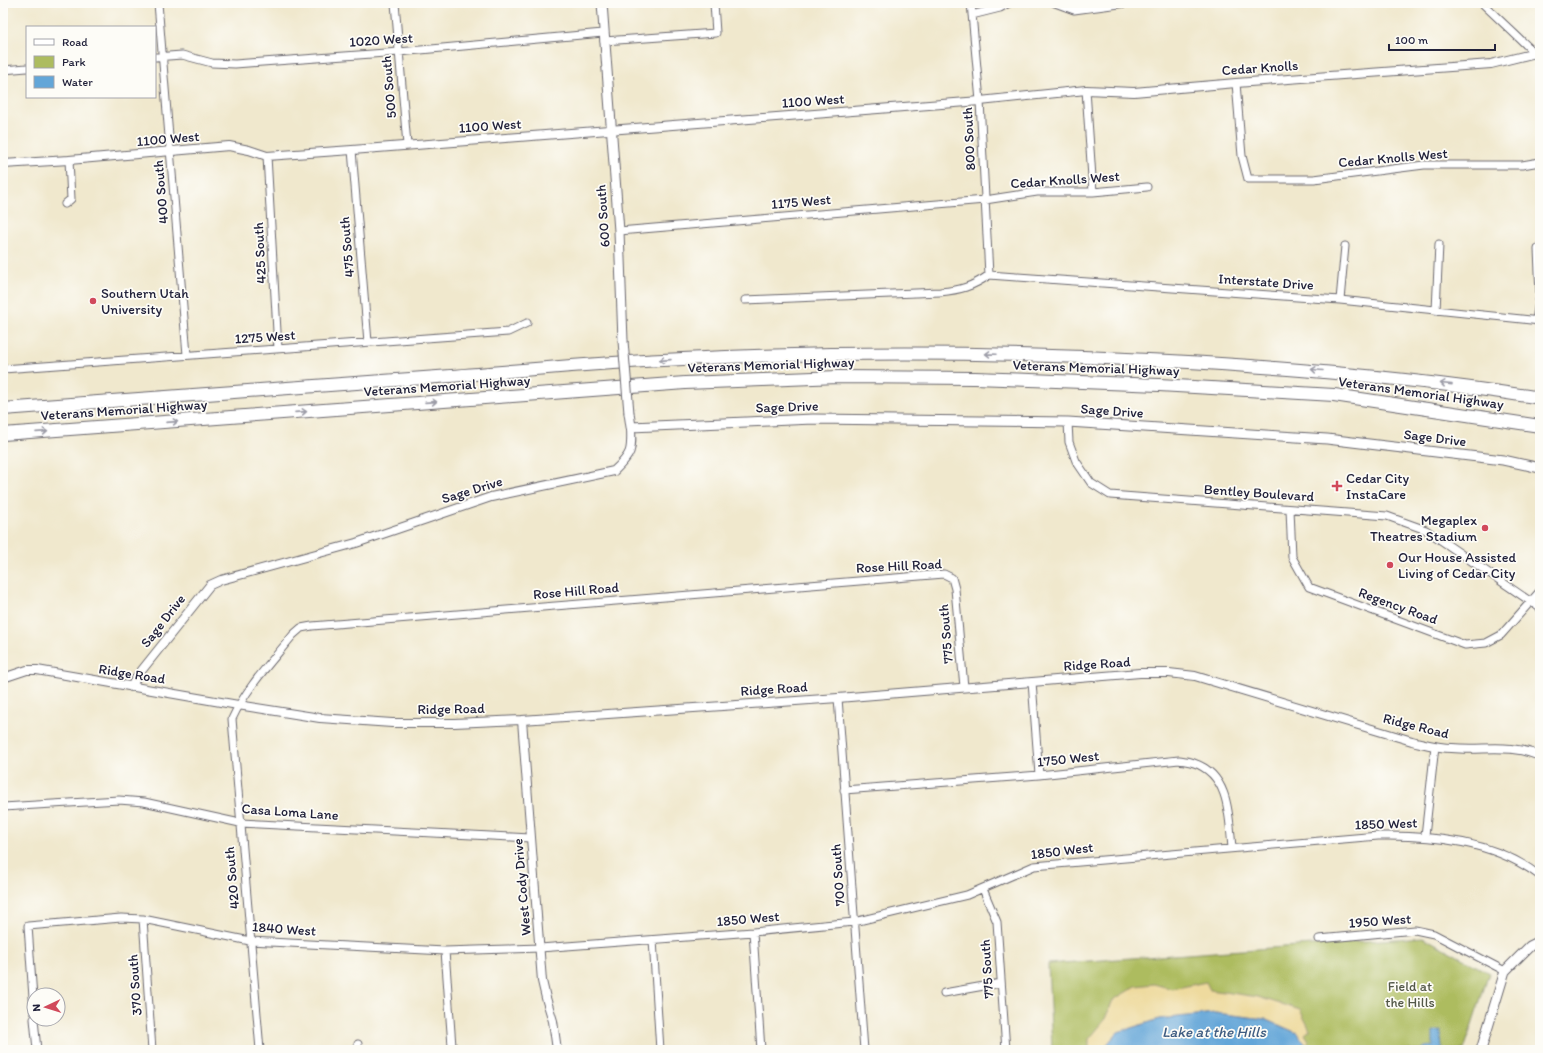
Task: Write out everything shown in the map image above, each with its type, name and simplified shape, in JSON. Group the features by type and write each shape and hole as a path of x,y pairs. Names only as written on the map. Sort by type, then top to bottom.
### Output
{"highway":[{"name":"Veterans Memorial Highway","path":"3,409 682,359 838,354 977,353 1102,357 1285,367 1469,386 1540,398"},
{"name":"Veterans Memorial Highway","path":"3,434 685,383 838,377 1006,379 1159,385 1334,395 1540,426"},
{"path":"1469,386 1484,384 1540,391"}],"main road":[{"name":"600 South","path":"602,3 610,130 619,231 623,341 631,427"},
{"name":"Sage Drive","path":"631,427 813,419 1068,422 1327,439 1503,460 1540,468"},
{"path":"1481,1050 1505,971 1530,946 1540,941"}],"street":[{"name":"400 South","path":"158,3 158,57 170,152 187,356"},
{"name":"500 South","path":"395,3 407,145"},
{"name":"1020 West","path":"158,57 182,55 212,63 235,64 604,37 716,33 714,3"},
{"name":"800 South","path":"971,3 980,101 989,275"},
{"path":"972,15 1000,8 1009,3"},
{"path":"1055,3 1074,10 1127,3"},
{"path":"1482,3 1538,54"},
{"name":"Cedar Knolls","path":"980,101 1086,90 1134,92 1236,82 1491,64 1538,54"},
{"path":"3,70 26,68"},
{"name":"Cedar Knolls West","path":"1236,82 1242,156 1248,179 1314,179 1424,165 1522,165 1540,162"},
{"path":"1086,90 1093,192"},
{"name":"1100 West","path":"3,164 170,152 228,146 249,150 267,156 980,101"},
{"name":"475 South","path":"352,150 368,342"},
{"name":"425 South","path":"267,156 278,349"},
{"path":"65,204 72,199 69,160"},
{"name":"Cedar Knolls West","path":"985,200 1037,192 1093,192 1147,187"},
{"name":"1175 West","path":"619,231 985,200"},
{"path":"1436,310 1439,244"},
{"path":"1340,300 1345,246"},
{"path":"1538,321 1540,295 1539,249"},
{"path":"745,300 940,292 961,289 976,284 989,275"},
{"name":"Interstate Drive","path":"989,275 1340,300 1538,321"},
{"name":"1275 West","path":"3,369 508,332 527,323"},
{"name":"Bentley Boulevard","path":"1068,422 1070,442 1076,461 1091,483 1110,495 1387,516 1426,530 1532,601 1540,608"},
{"name":"Sage Drive","path":"131,687 138,675 210,585 221,580 356,543 491,497 614,470 625,460 632,448 631,427"},
{"name":"Regency Road","path":"1290,509 1292,558 1309,587 1465,645 1486,643 1501,635 1540,591"},
{"name":"Rose Hill Road","path":"238,705 293,635 301,628 312,626 944,574 952,578"},
{"name":"775 South","path":"952,578 955,588 964,687"},
{"name":"Ridge Road","path":"3,678 27,670 37,670 320,718 392,723 454,723 522,720 838,698 964,687 1169,673 1195,676 1412,741 1435,746 1470,749 1500,747 1522,750 1540,756"},
{"path":"1032,682 1039,775"},
{"name":"700 South","path":"838,698 864,1050"},
{"name":"420 South","path":"238,705 232,719 260,1050"},
{"name":"West Cody Drive","path":"522,720 542,981 553,1021 557,1050"},
{"path":"1425,836 1435,746"},
{"name":"1750 West","path":"844,790 1039,775 1179,760 1194,763 1207,769 1217,779 1224,792 1228,806 1232,848"},
{"name":"Casa Loma Lane","path":"3,807 119,800 144,802 240,823 530,838"},
{"name":"1850 West","path":"540,948 752,932 854,922 967,895 1034,866 1378,836 1425,836 1456,841 1483,848 1526,867 1540,876"},
{"name":"775 South","path":"983,889 997,922 1006,1050"},
{"name":"1840 West","path":"32,987 28,926 121,918 143,919 250,941 445,951 540,948"},
{"name":"370 South","path":"143,919 152,1050"},
{"name":"1950 West","path":"1319,939 1415,930 1434,934 1505,971"},
{"path":"752,932 761,1050"},
{"path":"653,940 660,1050"},
{"path":"445,951 452,1046"},
{"path":"944,994 1001,983"},
{"path":"35,1027 37,1050"}],"green space":[{"name":"Field at the Hills","path":"1423,937 1489,973 1464,1050 1052,1050 1048,964"}],"sand":[{"path":"1206,982 1210,990 1258,997 1300,1010 1310,1030 1305,1034 1309,1041 1306,1045 1297,1033 1265,1019 1215,1013 1160,1019 1118,1032 1102,1050 1089,1050 1089,1039 1104,1021 1113,1000 1136,986 1154,984 1172,989"}],"water":[{"name":"Lake at the Hills","path":"1215,1013 1265,1019 1297,1033 1306,1045 1304,1050 1102,1050 1118,1032 1160,1019"},
{"path":"1441,1031 1442,1050 1421,1050 1425,1047 1433,1046 1433,1032"}],"place":[{"name":"Southern Utah University","path":"93,301"},
{"name":"Cedar City InstaCare","path":"1337,486"},
{"name":"Megaplex Theatres Stadium","path":"1485,528"},
{"name":"Our House Assisted Living of Cedar City","path":"1390,565"}]}
